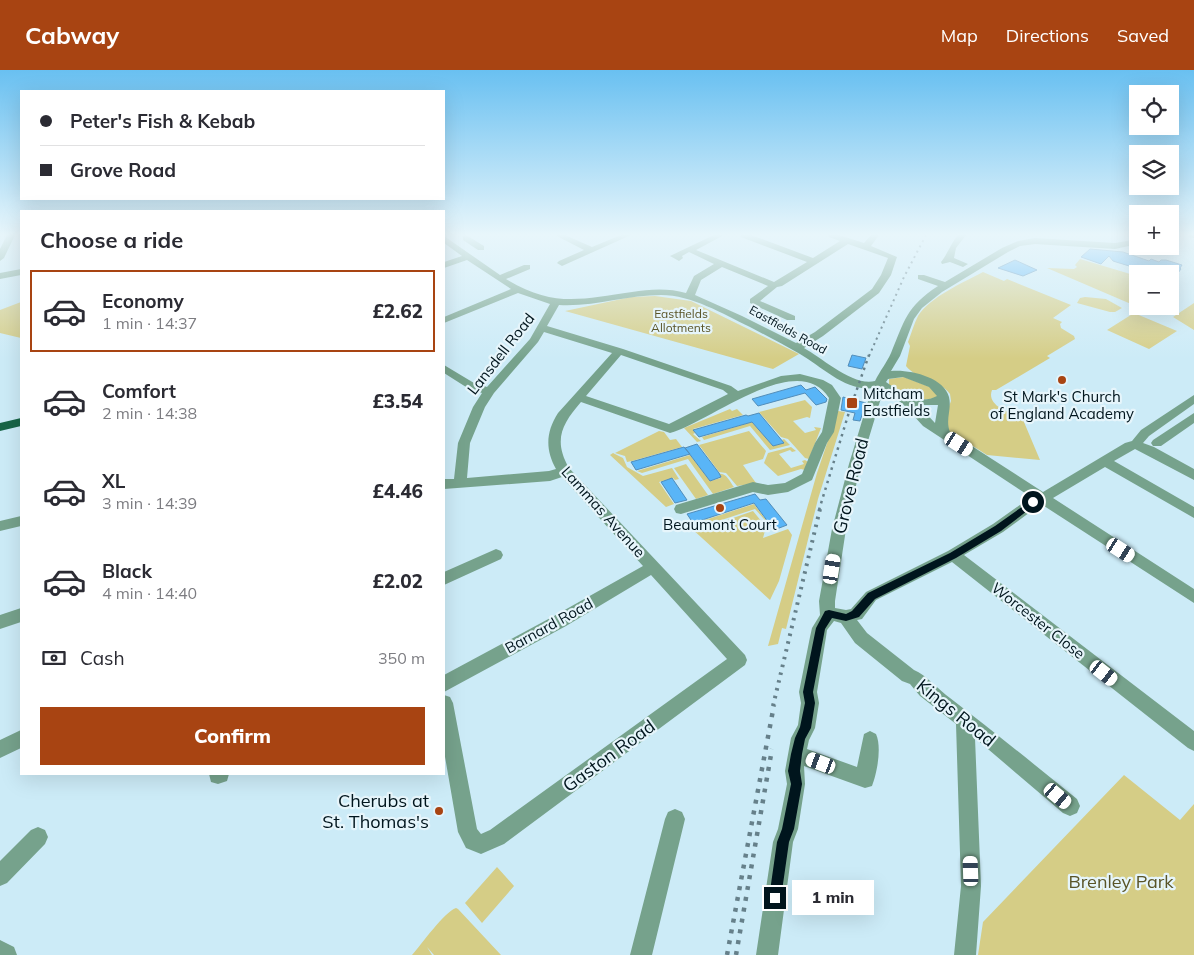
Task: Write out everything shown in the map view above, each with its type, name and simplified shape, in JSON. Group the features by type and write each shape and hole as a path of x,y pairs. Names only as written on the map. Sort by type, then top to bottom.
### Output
{"main road":[{"path":"0,420 20,416"},
{"path":"0,427 20,422"}],"street":[{"path":"500,278 507,276"},
{"path":"689,296 697,278 700,276"},
{"path":"752,276 773,285 779,284 791,276"},
{"path":"796,348 819,334 876,291 885,276"},
{"name":"Grove Road","path":"767,955 783,842 788,829 796,784 794,771 800,738 806,728 810,703 808,692 820,628 827,619 837,616 827,601 839,529 873,385 895,356 913,312 926,300 962,276"},
{"name":"Eastfields Road","path":"500,278 534,298 556,303 584,303 644,293 689,296 796,348 845,378 873,385"},
{"path":"925,280 946,286"},
{"path":"773,285 772,288 753,301 790,318"},
{"path":"445,320 518,290"},
{"name":"Lansdell Road","path":"460,483 462,456 467,434 489,391 525,352 542,328 556,303"},
{"path":"542,328 619,351 727,388 736,395"},
{"name":"Lammas Avenue","path":"619,351 562,416 554,433 555,452 564,471 739,660"},
{"path":"895,356 898,369 902,374 936,388 943,398 941,425 947,436"},
{"path":"445,369 470,385 489,391"},
{"path":"902,374 873,385 873,389 895,394 907,401 927,423 1194,597"},
{"path":"578,397 663,428 675,427 736,395 789,377 812,380 829,388 835,398 833,416 809,474 804,479 788,487 768,490 752,487 680,509"},
{"path":"907,401 933,403 943,398"},
{"path":"1136,445 1146,433 1194,399"},
{"path":"1157,443 1194,417"},
{"path":"837,616 856,614 866,601 876,594 953,555 998,528 1037,500 1129,446 1136,445 1150,450 1194,475"},
{"path":"1105,461 1194,513"},
{"path":"445,484 550,476 564,471"},
{"path":"0,526 20,521"},
{"path":"445,579 496,555"},
{"name":"Worcester Close","path":"953,555 1194,742"},
{"name":"Barnard Road","path":"445,683 560,621 653,567"},
{"path":"0,622 20,615"},
{"name":"Kings Road","path":"837,616 861,638 908,676 916,679 926,690 965,722 982,733 1070,806"},
{"name":"Gaston Road","path":"445,708 468,832 476,844 488,842 497,837 739,660"},
{"path":"965,722 971,900 965,955"},
{"path":"0,748 20,739"},
{"path":"797,754 865,779 870,740"},
{"path":"641,955 675,819"},
{"path":"0,876 38,837"},
{"path":"0,951 6,955"}],"green space":[{"path":"975,276 993,276 1004,281 1007,279 1071,305 1053,318 1062,322 1060,324 1061,328 1074,336 1075,339 1047,356 1050,358 996,390 992,390 991,395 992,400 1000,408 1021,415 1040,460 987,455 949,431 943,422 951,401 950,394 940,385 916,374 906,366 910,346 908,342 918,316 923,309 948,291"},
{"path":"1066,276 1129,276 1129,303"},
{"name":"Eastfields Allotments","path":"655,296 691,301 799,354 773,369 565,311 631,297"},
{"path":"1080,298 1106,299 1122,308 1115,312 1110,312 1077,303"},
{"path":"20,302 20,338 0,333 0,310"},
{"path":"1194,303 1194,330 1173,317 1179,315 1179,313"},
{"path":"1131,315 1139,315 1177,331 1149,349 1107,330"},
{"path":"904,377 930,387 937,394 937,398 914,401 889,385 889,379"},
{"path":"805,400 812,407 810,418 807,417 793,421 805,433 816,430 814,427 821,428 809,459 805,458 788,439 781,437 759,412"},
{"path":"730,409 732,411 737,409 743,415 693,429 695,433 693,434 701,441 697,442 684,428"},
{"path":"838,411 845,412 818,499 786,629 782,628 778,644 768,646 817,473"},
{"path":"752,422 773,446 784,443 782,440 784,439 790,445 770,450 750,426 704,440 702,437"},
{"path":"659,431 664,432 670,440 676,439 682,447 627,462 625,456 615,453"},
{"path":"749,431 766,451 763,459 743,465 756,483 737,486 726,473 719,472 699,445"},
{"path":"791,447 796,451 792,452 790,450 779,454 791,468 804,464 802,461 805,460 808,462 805,470 801,469 778,476 764,463 768,453"},
{"path":"613,453 623,458 627,467 643,476 672,468 679,479 675,480 673,478 659,482 674,504 666,507 610,455"},
{"path":"690,455 710,481 721,478 719,474 724,474 734,487 713,494 688,459 642,473 637,471"},
{"path":"686,464 708,495 696,499 674,468"},
{"path":"754,504 772,528 755,509 697,528 694,526 697,525 696,523"},
{"path":"753,511 766,527 763,538 788,529 792,535 779,581 770,600 691,528 699,530"},
{"name":"Brenley Park","path":"1124,775 1180,820 1194,804 1194,955 978,955 983,922"},
{"path":"497,867 514,886 482,923 465,903"},
{"path":"456,908 501,955 434,955 427,947 432,955 412,955 445,915"}],"building":[{"path":"852,355 866,358 862,369 848,366"},
{"path":"801,385 806,390 815,387 827,399 826,402 816,405 805,393 758,406 752,399"},
{"path":"843,397 866,403 860,421 853,420 855,413 841,410"},
{"path":"759,413 784,443 773,446 752,422 699,437 693,430 746,415"},
{"path":"697,444 721,477 710,481 685,448"},
{"path":"684,447 690,454 636,470 631,462"},
{"path":"672,478 687,500 675,503 661,482"},
{"name":"Beaumont Court","path":"755,494 760,500 766,499 787,525 774,530 754,503 693,523 687,514"}],"railway":[{"path":"869,356 904,276"},
{"path":"819,510 850,409 869,355"},
{"path":"773,706 820,509"},
{"path":"727,955 774,705"},
{"path":"736,955 772,749"}],"place":[{"name":"St Mark's Church of England Academy","path":"1062,380"},
{"name":"Mitcham Eastfields","path":"852,403"},
{"name":"Beaumont Court","path":"720,508"},
{"name":"Cherubs at St. Thomas's","path":"439,811"}],"route":[{"path":"775,898 783,842 788,829 796,784 794,771 797,754 800,738 806,728 810,703 808,692 820,628 829,614 846,618 856,614 872,596 980,540 1033,502"}]}
